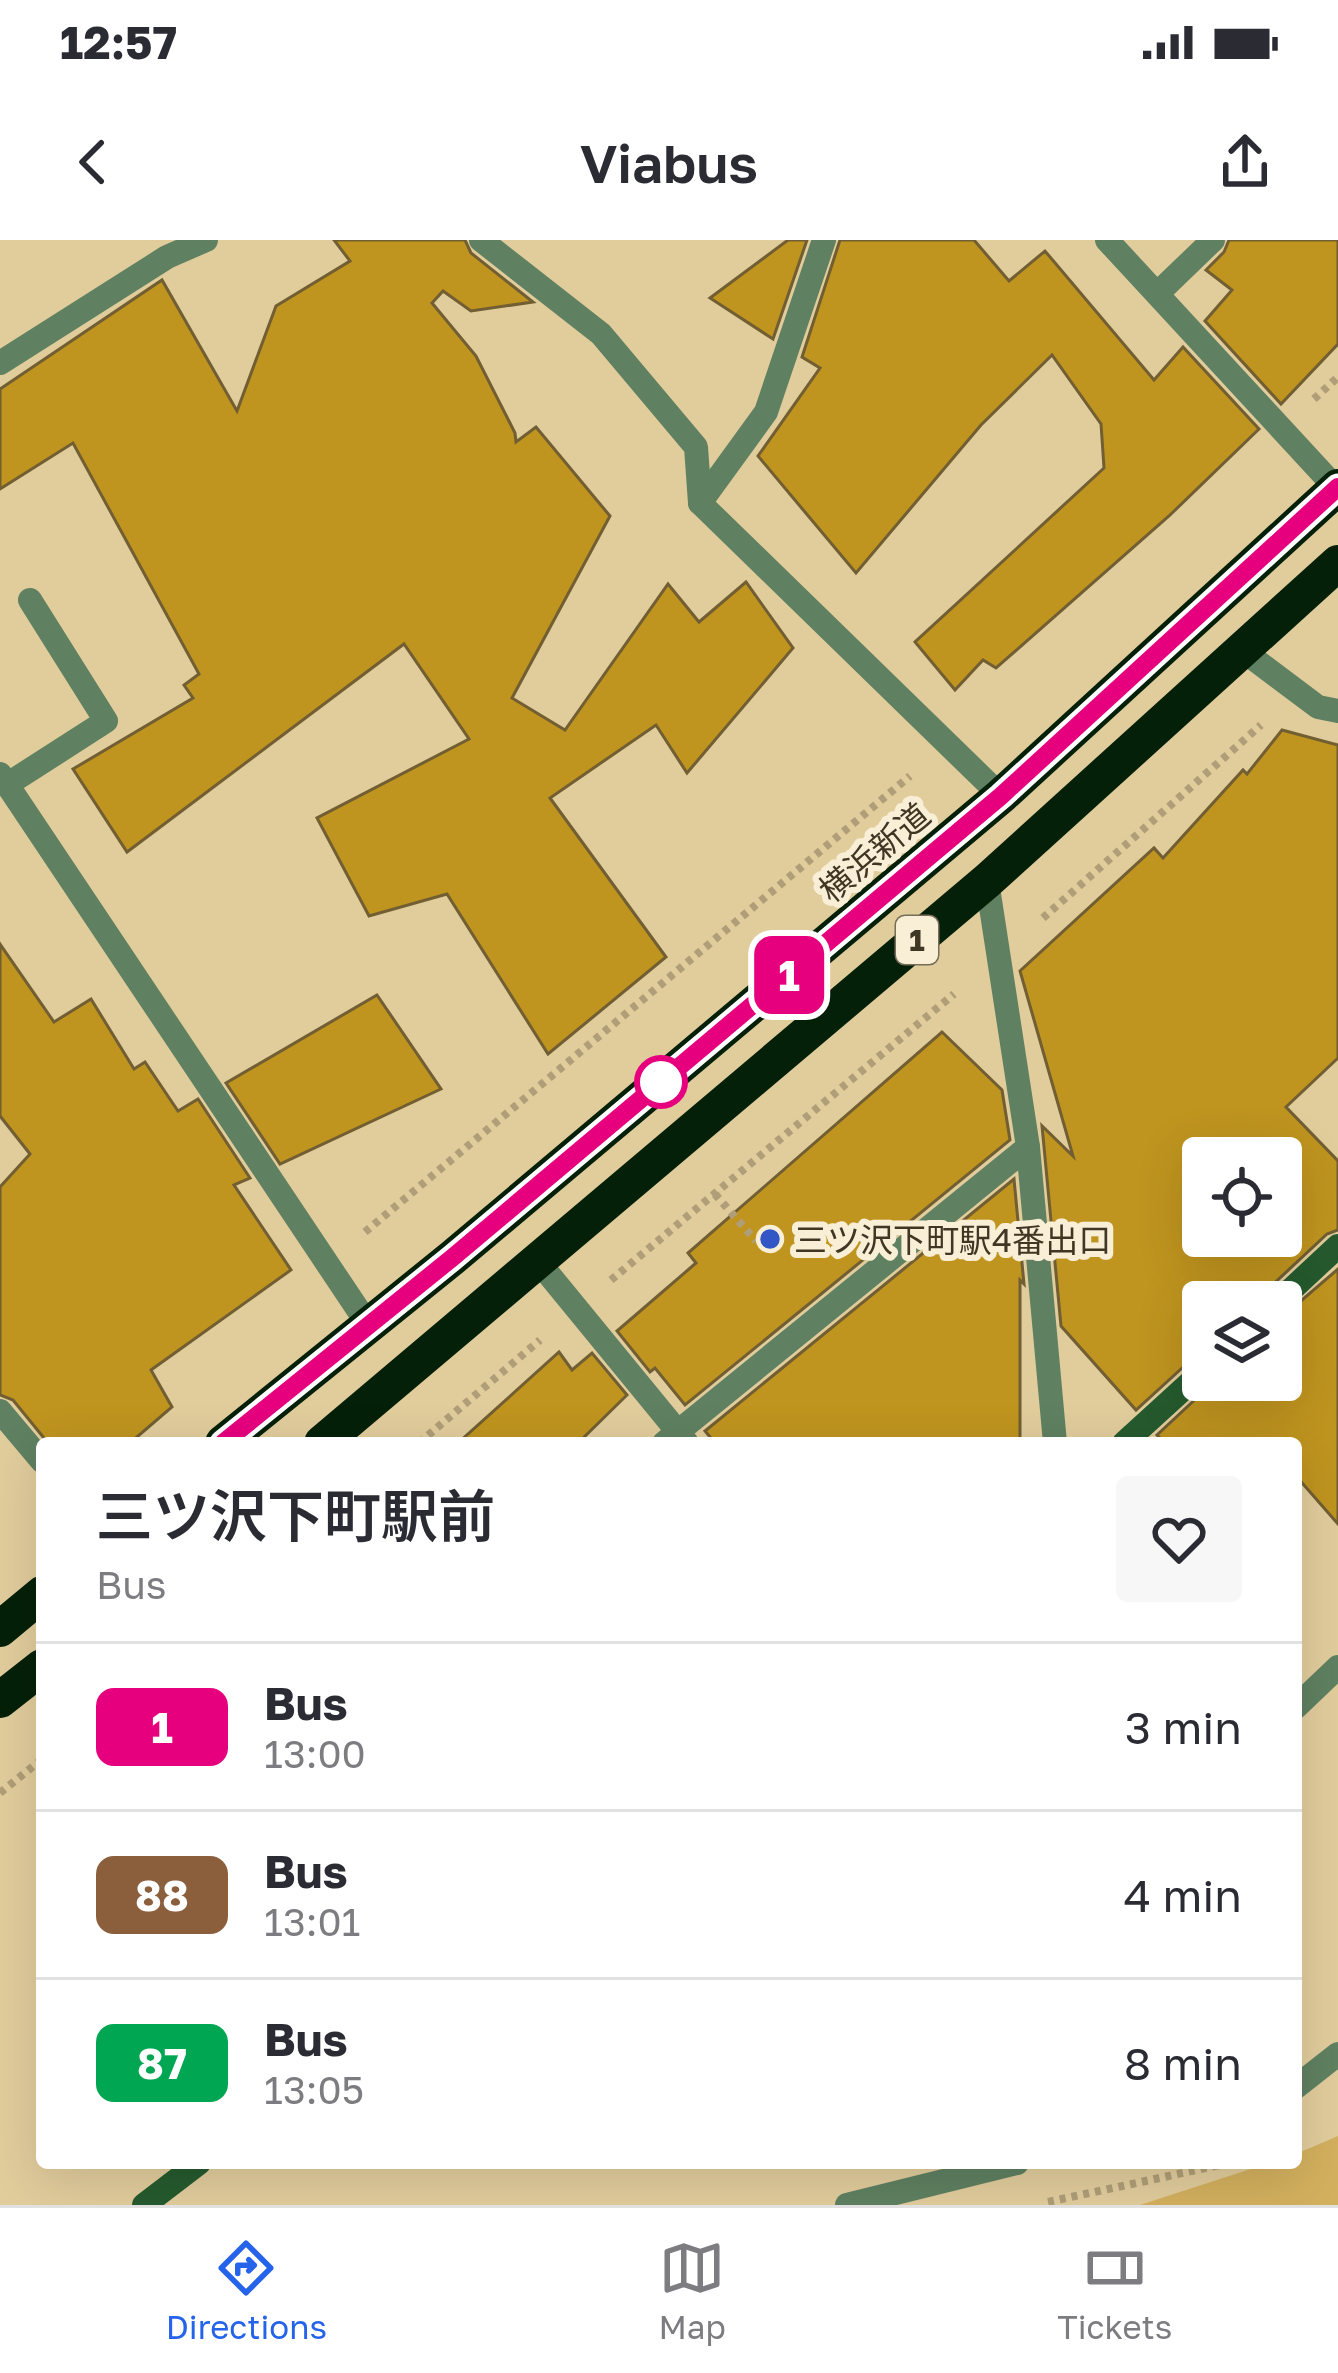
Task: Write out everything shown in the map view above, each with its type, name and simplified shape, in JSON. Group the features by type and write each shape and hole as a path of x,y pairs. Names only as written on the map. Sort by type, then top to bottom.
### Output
{"highway":[{"name":"横浜新道","path":"231,1437 452,1258 1001,796 1337,488"},
{"name":"1","path":"329,1437 987,880 1338,563"},
{"path":"0,1629 36,1599"},
{"path":"0,1700 36,1672"}],"street":[{"path":"0,363 167,256 206,240"},
{"path":"481,240 601,334 696,447 700,503 1001,796"},
{"path":"700,503 766,412 824,240"},
{"path":"1107,240 1337,488"},
{"path":"1158,293 1213,240"},
{"path":"31,600 106,721 4,779 367,1323"},
{"path":"1242,650 1318,707 1338,711"},
{"path":"987,880 1028,1147 1054,1437"},
{"path":"680,1437 1028,1147"},
{"path":"1300,1281 1338,1246"},
{"path":"537,1260 674,1437"},
{"path":"1130,1437 1182,1389"},
{"path":"0,1411 36,1453"},
{"path":"1302,1701 1338,1667"},
{"path":"1302,2082 1338,2054"},
{"path":"143,2205 191,2169"},
{"path":"847,2205 993,2169"}],"path":[{"path":"426,1437 1000,956 1297,693"},
{"path":"326,1263 627,1007 948,745"},
{"path":"715,1194 756,1241"},
{"path":"0,1793 36,1764"},
{"path":"1035,2205 1201,2169"}],"shaded area":[{"path":"1338,2136 1338,2205 1140,2205 1251,2169 1302,2169 1302,2151"}],"building":[{"path":"334,240 465,240 471,253 533,302 471,311 443,291 432,303 476,356 516,442 536,427 610,516 512,698 565,730 668,584 699,622 746,582 793,648 687,773 656,725 550,798 666,957 548,1054 447,894 369,916 317,818 469,739 404,644 127,852 73,769 193,698 184,685 199,674 73,443 0,489 0,389 162,280 237,411 276,306 350,261"},
{"path":"788,240 807,240 773,339 710,298"},
{"path":"840,240 974,240 1009,281 1045,251 1154,380 1183,347 1259,429 1169,516 996,668 983,660 955,690 915,642 1104,468 1101,424 1052,355 981,425 856,573 758,456 820,368 802,357"},
{"path":"1229,240 1338,240 1338,344 1281,404 1205,321 1232,290 1206,270"},
{"path":"1282,730 1338,745 1338,1058 1286,1107 1338,1161 1338,1230 1327,1234 1277,1281 1182,1281 1182,1368 1136,1410 1061,1326 1042,1126 1073,1156 1020,971 1154,848 1163,858 1243,770 1247,774"},
{"path":"0,944 54,1022 91,999 134,1069 145,1062 178,1111 198,1099 250,1178 234,1185 291,1270 151,1370 172,1407 137,1437 43,1437 13,1400 0,1395 0,1187 30,1154 0,1116"},
{"path":"377,995 441,1089 280,1164 226,1083"},
{"path":"942,1032 1002,1090 1010,1140 685,1405 617,1331 696,1263 688,1253"},
{"path":"1014,1179 1024,1284 1020,1280 1020,1437 710,1437 705,1431"},
{"path":"1338,1269 1338,1524 1302,1483 1302,1437 1157,1435 1193,1401 1302,1401 1302,1300"},
{"path":"559,1352 572,1370 592,1353 627,1395 584,1437 465,1437"}],"bus line":[{"name":"1","path":"230,1437 452,1258 1001,796 1338,487"}],"place":[{"name":"三ツ沢下町駅4番出口","path":"770,1239"}]}
